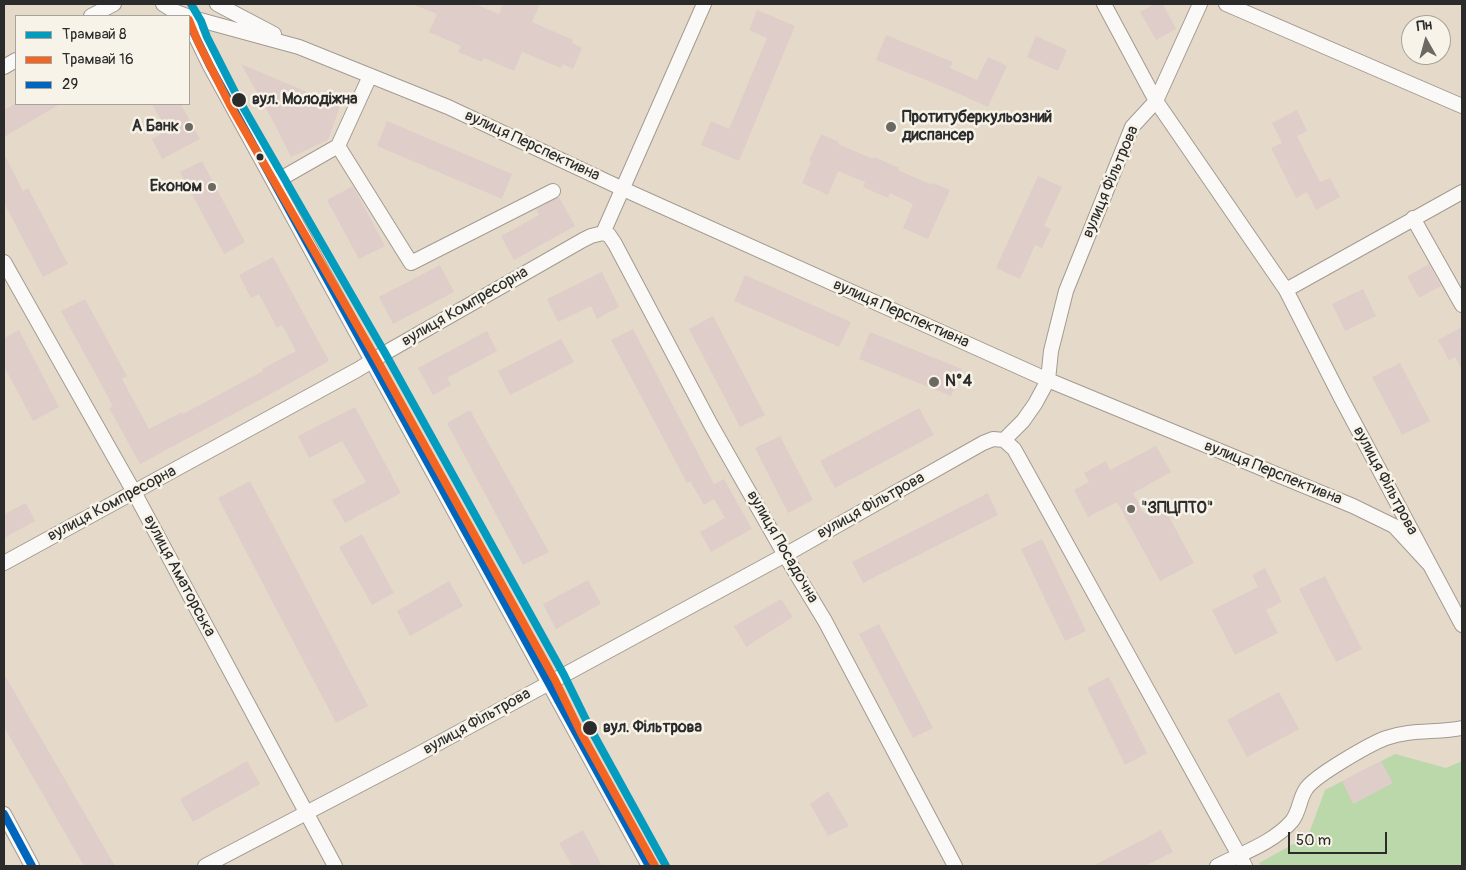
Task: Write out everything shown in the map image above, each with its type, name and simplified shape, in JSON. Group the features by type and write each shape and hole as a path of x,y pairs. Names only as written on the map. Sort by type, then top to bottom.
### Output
{"street":[{"path":"93,15 114,4"},
{"name":"вулиця Перспективна","path":"163,4 184,15"},
{"path":"178,4 186,15"},
{"name":"вулиця Перспективна","path":"217,4 299,48"},
{"path":"603,233 704,4"},
{"path":"1104,4 1156,101"},
{"path":"1156,101 1200,4"},
{"path":"1226,4 1462,106"},
{"name":"вулиця Перспективна","path":"190,17 299,48 448,107 623,189 1048,380 1353,506 1394,526 1430,564 1462,625"},
{"path":"190,25 210,66 649,866"},
{"path":"4,67 15,61"},
{"path":"274,182 338,146 370,76"},
{"name":"вулиця Фільтрова","path":"205,866 413,757 785,555 983,443 993,439 1004,440 1023,422 1036,404 1048,380 1051,351 1066,292 1132,127 1156,101 1286,290 1340,396 1430,564"},
{"path":"338,146 411,263 553,191"},
{"path":"1286,290 1462,192"},
{"path":"1413,218 1462,305"},
{"name":"вулиця Компресорна","path":"4,563 244,433 583,240 603,233"},
{"name":"вулиця Посадочна","path":"603,233 608,235 615,244 711,425 825,621 955,866"},
{"name":"вулиця Аматорська","path":"4,262 134,492 335,866"},
{"path":"1004,440 1014,449 1018,456 1242,860"},
{"path":"1217,866 1242,860 1286,826 1298,811 1306,789 1313,781 1349,758 1386,738 1420,731 1442,731 1462,728"},
{"path":"4,814 32,866"}],"green space":[{"path":"1395,754 1446,768 1462,761 1462,866 1261,866 1259,863 1308,836 1325,790"}],"building":[{"path":"412,4 475,4 499,14 503,4 540,4 532,22 573,40 572,43 582,48 573,69 563,64 561,68 522,52 514,71 484,58 482,62 458,52 461,46 429,32 437,14"},
{"path":"1155,4 1163,4 1176,29 1156,40 1140,12"},
{"path":"757,10 795,26 739,161 701,145 711,121 729,129 767,38 749,30"},
{"path":"886,35 953,62 950,68 977,80 988,57 1007,66 988,107 876,60"},
{"path":"1036,36 1067,50 1058,71 1027,57"},
{"path":"241,64 340,106 328,140 291,157"},
{"path":"15,104 58,105 4,137 4,110"},
{"path":"153,105 182,105 200,139 162,159 152,139 167,131"},
{"path":"1297,110 1307,131 1297,136 1320,182 1330,178 1340,197 1316,210 1307,192 1296,198 1271,148 1282,143 1272,123"},
{"path":"387,121 512,174 502,199 377,146"},
{"path":"821,134 839,142 838,144 873,159 874,157 932,185 933,183 950,190 928,239 903,228 913,204 890,193 888,198 863,187 865,182 838,171 828,195 802,183"},
{"path":"4,154 23,191 28,188 68,264 43,277 4,203"},
{"path":"202,161 245,242 224,254 180,172"},
{"path":"1038,176 1062,187 1044,226 1051,229 1042,248 1035,245 1020,279 996,268"},
{"path":"353,186 385,246 359,259 327,200"},
{"path":"559,197 575,226 514,260 501,236 539,215 536,209"},
{"path":"273,257 329,361 140,464 109,408 113,406 61,311 85,299 127,376 122,379 149,429 182,412 183,414 296,351 282,325 277,328 259,294 251,298 239,275"},
{"path":"1429,264 1441,286 1419,298 1407,276"},
{"path":"440,265 454,292 393,324 379,297"},
{"path":"602,272 619,307 597,319 591,306 558,322 547,299"},
{"path":"745,275 851,322 839,347 734,301"},
{"path":"1363,289 1376,316 1345,331 1332,304"},
{"path":"713,316 765,415 740,427 689,329"},
{"path":"1462,327 1462,370 1455,357 1449,360 1438,340"},
{"path":"633,329 714,484 724,479 752,529 711,552 700,532 725,518 714,499 704,505 690,481 687,483 611,340"},
{"path":"19,330 59,407 33,421 4,366 4,338"},
{"path":"487,331 497,351 447,378 451,385 433,395 418,368"},
{"path":"870,332 962,369 951,396 859,359"},
{"path":"561,339 574,362 510,395 498,371"},
{"path":"1400,363 1430,421 1402,435 1372,377"},
{"path":"355,407 401,493 345,523 332,500 366,482 342,441 309,458 298,436"},
{"path":"919,408 934,435 835,488 820,461"},
{"path":"470,410 549,552 523,565 447,423"},
{"path":"780,436 813,500 788,513 755,448"},
{"name":"\"ЗПЦПТО\"","path":"1156,446 1171,472 1133,493 1144,514 1162,504 1194,563 1160,581 1117,502 1088,517 1074,490 1089,482 1084,473 1106,461 1110,470"},
{"path":"250,481 368,706 336,723 218,498"},
{"path":"988,493 998,515 863,583 852,562"},
{"path":"26,503 35,521 4,538 4,514"},
{"path":"362,534 394,593 372,605 339,547"},
{"path":"1042,539 1086,631 1065,641 1021,549"},
{"path":"1265,568 1282,602 1266,610 1278,633 1235,655 1212,610 1258,587 1252,575"},
{"path":"1325,576 1362,649 1336,662 1299,589"},
{"path":"588,580 601,604 556,629 543,604"},
{"path":"449,581 463,606 410,636 397,611"},
{"path":"781,599 793,617 746,647 734,626"},
{"path":"879,624 933,728 913,738 859,634"},
{"path":"4,674 115,866 84,866 4,727"},
{"path":"1109,677 1147,753 1125,765 1087,688"},
{"path":"1279,692 1299,729 1247,757 1227,720"},
{"path":"247,761 260,784 193,822 180,799"},
{"path":"1381,761 1393,783 1353,804 1342,781"},
{"path":"828,791 849,826 828,836 810,804"},
{"path":"583,830 602,866 572,866 559,843"},
{"path":"1161,830 1173,852 1145,866 1093,866"}],"tram line":[{"name":"8","path":"191,4 239,100 385,353 564,675 590,728 666,866"},
{"name":"16","path":"190,22 230,105 376,358 555,680 581,733 655,866"}],"transit line":[{"name":"29","path":"190,25 210,66 649,866"},
{"name":"29","path":"4,814 32,866"}],"place":[{"name":"вул. Молодіжна","path":"239,100"},
{"name":"А Банк","path":"189,127"},
{"name":"Протитуберкульозний диспансер","path":"891,127"},
{"name":"Економ","path":"212,187"},
{"name":"N°4","path":"934,382"},
{"name":"\"ЗПЦПТО\"","path":"1131,509"},
{"name":"вул. Фільтрова","path":"590,728"}]}
